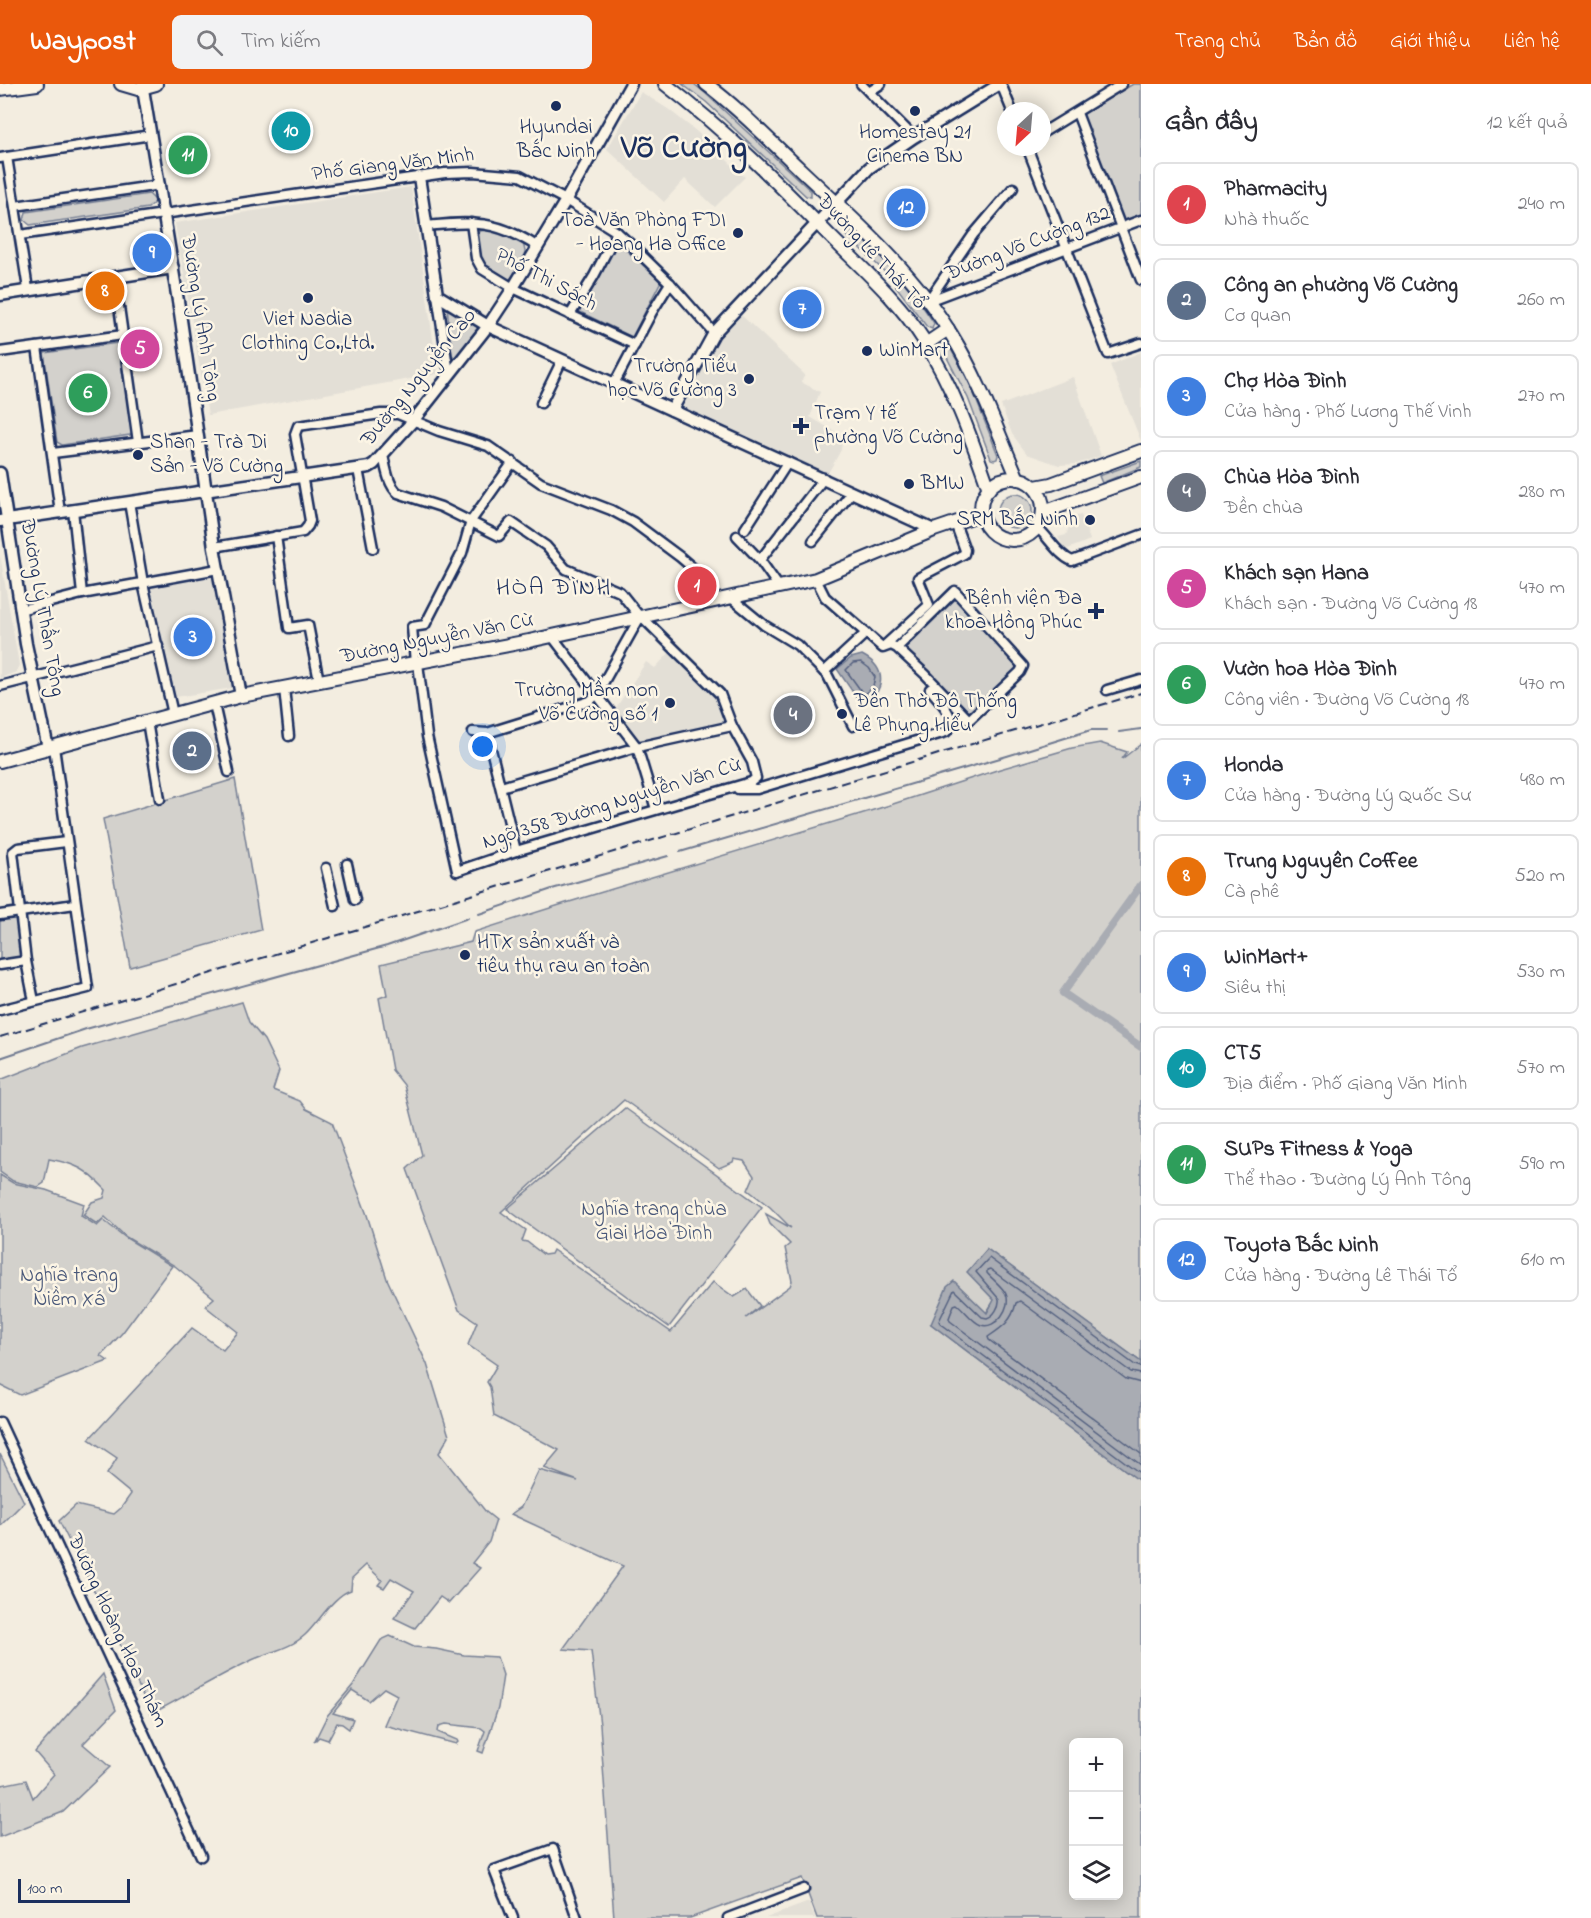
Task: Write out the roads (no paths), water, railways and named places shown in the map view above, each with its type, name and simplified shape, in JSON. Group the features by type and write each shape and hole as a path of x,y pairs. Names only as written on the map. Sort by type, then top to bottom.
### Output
{"main road":[{"path":"0,89 37,84"},
{"path":"121,84 133,88 156,84"},
{"name":"Đường Lê Thái Tổ","path":"665,84 719,129 817,222 877,282 907,317 926,344 956,398 988,489"},
{"name":"Đường Lê Thái Tổ","path":"706,84 752,123 836,203 916,285 948,329 973,372 1018,478"},
{"path":"926,344 948,329"},
{"path":"1035,488 1141,451"},
{"path":"1044,512 1141,477"},
{"path":"1018,478 1035,488 1042,499 1044,512 1038,528 1023,539 1006,540 991,532 985,525 981,514 982,500 988,489 1003,480 1018,478"},
{"name":"Đường Nguyễn Văn Cừ","path":"0,761 242,696 552,636 816,579 934,530 981,514"}],"street":[{"name":"Đường Nguyễn Cao","path":"4,521 369,467 383,455 412,421 488,326 538,248 631,84"},
{"path":"861,84 914,137"},
{"path":"869,92 881,84"},
{"path":"672,410 714,333 868,168 1001,84 1008,102"},
{"path":"1051,128 1122,84"},
{"name":"Đường Lý Anh Tông","path":"143,88 165,214 214,547 242,696"},
{"path":"1077,113 1141,280"},
{"path":"28,289 15,206 4,158 151,135"},
{"path":"1031,156 1108,354 1141,343"},
{"name":"Phố Giang Văn Minh","path":"20,235 419,177 460,172 506,173 526,178 616,232 670,283 714,333"},
{"path":"419,177 449,374"},
{"path":"15,206 160,185"},
{"path":"928,301 973,235 1013,188"},
{"name":"Đường Võ Cường 132","path":"928,301 1141,220"},
{"path":"425,226 471,223 515,233 538,248"},
{"name":"Phố Thi Sách","path":"471,223 476,258 482,269 513,288 635,345"},
{"path":"570,315 594,276 616,232"},
{"path":"0,295 173,268"},
{"path":"116,278 138,442"},
{"path":"614,384 670,283"},
{"path":"437,295 488,326 934,530"},
{"path":"0,352 123,335"},
{"path":"37,347 60,512"},
{"path":"541,403 562,360"},
{"path":"214,547 303,532 308,526 310,521 295,434 295,429 300,425 389,413 398,414 412,421 488,446 549,487 611,510 633,522 701,575 712,601"},
{"path":"53,453 198,435"},
{"path":"383,455 391,484 398,493 441,507 471,521"},
{"path":"416,663 412,627 425,625 430,617 462,554 471,521 513,462"},
{"path":"745,529 788,462"},
{"path":"358,469 373,548"},
{"name":"Đường Lý Thần Tông","path":"0,473 4,521 33,676 51,747 88,988 34,1002"},
{"path":"760,560 824,478"},
{"path":"813,541 852,492"},
{"path":"129,502 143,583 173,714"},
{"path":"73,510 82,594"},
{"name":"Ngõ 358 Đường Nguyễn Văn Cừ","path":"416,663 427,736 457,872 516,851 751,782 757,776 732,726 720,694 641,617 620,592 566,569 546,546 511,522 499,536 471,521"},
{"path":"883,648 929,605 918,578 964,554 965,550 955,523"},
{"path":"1038,528 1065,558 1072,561 1141,535"},
{"path":"276,536 289,628 308,625 319,681"},
{"path":"737,536 760,560 779,587"},
{"path":"20,610 82,594 218,569"},
{"path":"816,579 825,597 883,648"},
{"path":"883,648 891,645 897,648 969,720 1020,672 1023,666 955,591 897,648"},
{"path":"730,597 764,625 797,645 828,676 853,726"},
{"path":"473,732 488,733 590,701 597,694 641,617"},
{"path":"824,672 866,633"},
{"path":"552,636 637,747 657,809"},
{"path":"0,686 158,646"},
{"path":"1107,690 1141,680"},
{"path":"284,688 289,736"},
{"path":"730,788 757,789 946,732 952,725 950,717 947,709 930,689"},
{"path":"214,704 229,772"},
{"path":"147,721 160,799"},
{"path":"501,787 637,747 732,726"},
{"path":"488,733 516,851"},
{"path":"0,1010 34,1002 26,961 13,855 15,849 66,842"},
{"path":"347,864 355,900"},
{"path":"327,868 335,906"},
{"path":"0,915 75,904"},
{"path":"0,965 26,961"},
{"name":"Đường Hoàng Hoa Thám","path":"0,1422 201,1856"},
{"path":"513,1918 494,1870 553,1849 577,1918"},
{"path":"728,1918 804,1888"}],"water":[{"path":"862,655 876,666 881,680 876,693 861,704 837,669 851,658"},
{"path":"987,1249 1141,1362 1141,1482 931,1324 947,1287 954,1281 987,1313 994,1300 967,1272"}],"waterway":[{"path":"1119,732 1141,729"},
{"path":"680,852 1091,730 1106,730"},
{"path":"479,914 552,889 668,856"},
{"path":"1141,885 1063,993 1141,1047"},
{"path":"0,1058 86,1029 387,946 468,918"}],"railway":[{"path":"0,1037 1141,693"}],"place":[{"name":"Hyundai Bắc Ninh","path":"556,106"},
{"name":"Homestay 21 Cinema BN","path":"915,111"},
{"name":"CT5","path":"291,131"},
{"name":"SUPs Fitness & Yoga","path":"188,155"},
{"name":"Toyota Bắc Ninh","path":"906,208"},
{"name":"Toà Văn Phòng FDI - Hoang Ha Office","path":"738,233"},
{"name":"WinMart+","path":"152,253"},
{"name":"Trung Nguyên Coffee","path":"105,291"},
{"name":"Viet Nadia Clothing Co.,Ltd.","path":"308,298"},
{"name":"Honda","path":"802,309"},
{"name":"Khách sạn Hana","path":"140,349"},
{"name":"WinMart","path":"867,351"},
{"name":"Trường Tiểu học Võ Cường 3","path":"749,379"},
{"name":"Vườn hoa Hòa Đình","path":"88,393"},
{"name":"Trạm Y tế phường Võ Cường","path":"801,426"},
{"name":"Shan - Trà Di Sản - Võ Cường","path":"138,455"},
{"name":"BMW","path":"909,484"},
{"name":"SRM Bắc Ninh","path":"1090,520"},
{"name":"Pharmacity","path":"697,586"},
{"name":"Bệnh viện Đa khoa Hồng Phúc","path":"1096,611"},
{"name":"Chợ Hòa Đình","path":"193,637"},
{"name":"Trường Mầm non Võ Cường số 1","path":"670,703"},
{"name":"Đền Thờ Đô Thống Lê Phụng Hiểu","path":"842,714"},
{"name":"Chùa Hòa Đình","path":"793,715"},
{"name":"Công an phường Võ Cường","path":"192,751"},
{"name":"HTX sản xuất và tiêu thụ rau an toàn","path":"465,955"}],"district":[{"name":"Võ Cường","path":"684,149"},
{"name":"HÒA ĐÌNH","path":"554,588"}],"park label":[{"name":"Nghĩa trang chùa Giai Hòa Đình","path":"654,1222"},
{"name":"Nghĩa trang Niềm Xá","path":"69,1288"}]}
